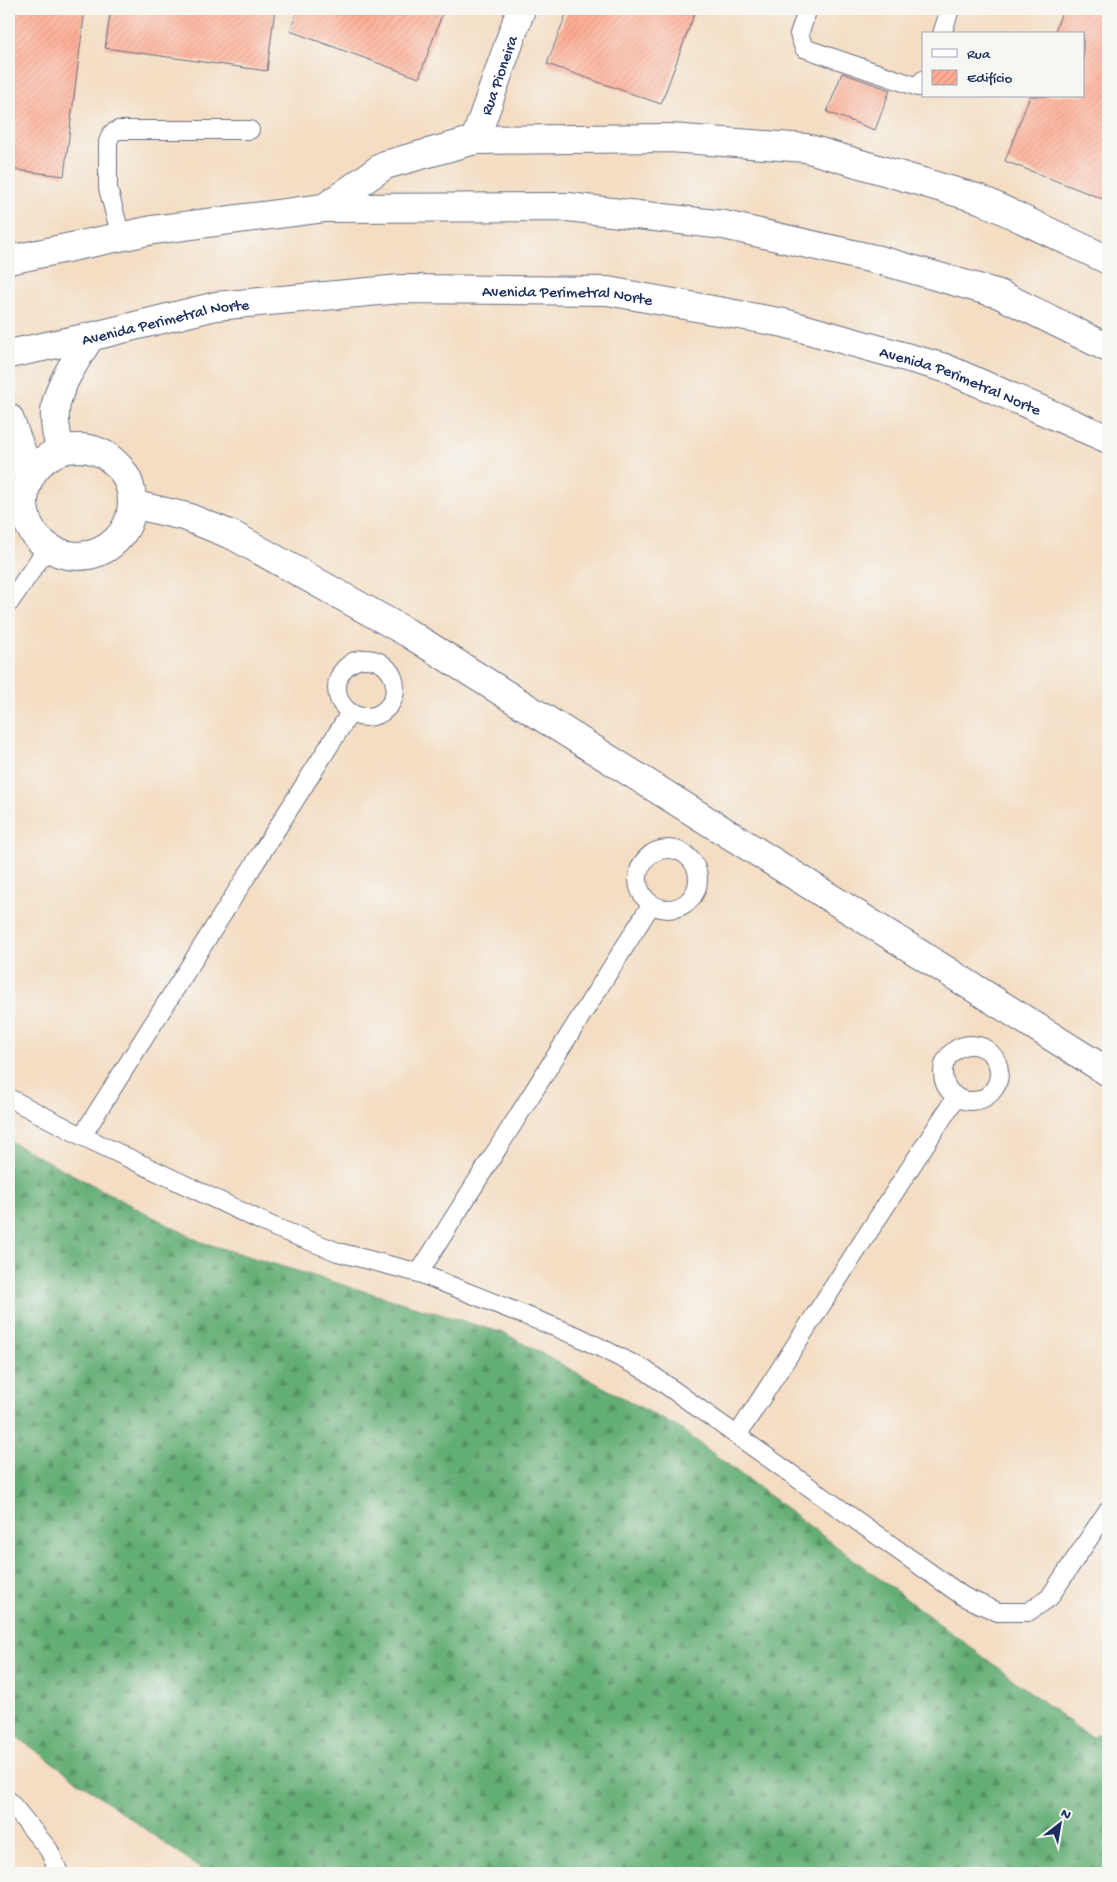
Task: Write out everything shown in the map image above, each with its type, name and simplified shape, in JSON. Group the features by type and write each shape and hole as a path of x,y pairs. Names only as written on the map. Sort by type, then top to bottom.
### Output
{"main road":[{"name":"Rua Pioneira","path":"475,140 521,9"},
{"path":"324,208 385,165 475,140 670,138 806,148 980,199 1108,260"},
{"path":"9,260 153,230 324,208 568,207 724,225 883,261 1000,294 1108,348"},
{"name":"Avenida Perimetral Norte","path":"9,354 90,337 216,306 401,289 608,291 784,323 945,368 1108,439"},
{"path":"61,451 56,430 55,410 64,384 90,337"},
{"path":"9,418 20,464 24,509 36,536 48,547 63,555 79,557 96,554 110,546 122,535 129,520 132,504 131,490 125,475 116,464 104,455 76,448 61,451 48,458 36,468 20,464"},
{"path":"132,504 187,518 234,536 408,633 1108,1072"}],"lane":[{"path":"808,9 799,34 804,48 918,87 922,81"},
{"path":"943,32 950,9"},
{"path":"121,237 108,188 108,142 112,134 118,130 250,130"},
{"path":"9,603 48,547"},
{"path":"82,1136 350,713"},
{"path":"419,1273 651,905"},
{"path":"738,1434 956,1097"},
{"path":"9,1098 82,1136 274,1227 338,1252 419,1273 577,1336 637,1366 738,1434 964,1597 998,1612 1028,1612 1049,1598 1108,1510"},
{"path":"9,1801 49,1850 59,1873"}],"green space":[{"path":"9,1141 201,1242 506,1334 682,1430 1091,1738 1108,1729 1108,1873 206,1873 9,1731"}],"building":[{"path":"9,9 85,9 64,176 9,169"},
{"path":"111,9 275,9 267,71 105,48"},
{"path":"298,9 444,9 419,78 290,31"},
{"path":"568,9 696,9 661,104 547,64"},
{"path":"1063,9 1108,9 1108,201 1005,161 1029,98 1084,98 1084,32 1055,32"},
{"path":"842,73 890,90 875,130 827,112"}]}
